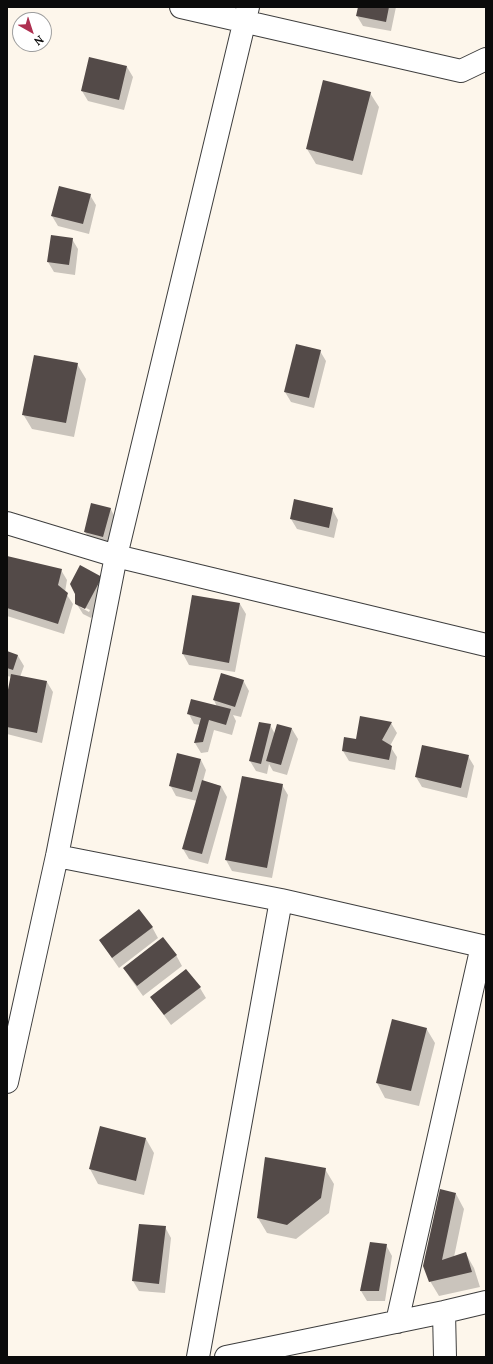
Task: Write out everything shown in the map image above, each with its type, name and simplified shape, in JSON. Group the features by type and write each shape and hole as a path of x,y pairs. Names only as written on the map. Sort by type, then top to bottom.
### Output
{"street":[{"path":"181,7 247,14 461,71 486,59"},
{"path":"7,1082 57,856 116,556 247,14"},
{"path":"7,523 116,556 486,645"},
{"path":"57,856 281,900 484,947 397,1322"},
{"path":"198,1357 281,900"},
{"path":"226,1357 486,1302"},
{"path":"444,1312 446,1357"}],"building":[{"path":"358,7 389,7 386,22 356,16"},
{"path":"89,57 127,66 119,100 81,91"},
{"path":"323,80 371,92 353,161 306,149"},
{"path":"59,186 91,194 83,224 51,216"},
{"path":"51,235 73,238 69,265 47,262"},
{"path":"296,344 321,350 309,398 284,392"},
{"path":"34,355 78,363 66,423 22,415"},
{"path":"294,499 333,508 329,528 290,519"},
{"path":"91,503 111,508 103,537 84,532"},
{"path":"7,556 62,569 58,585 68,593 58,624 7,608"},
{"path":"80,565 102,577 85,609 75,604 75,594 70,584"},
{"path":"192,595 240,603 229,663 182,654"},
{"path":"7,651 18,655 13,670 7,668"},
{"path":"221,673 244,680 235,707 213,700"},
{"path":"11,674 47,681 37,733 7,727 7,695"},
{"path":"191,699 231,709 226,725 209,720 203,742 194,743 201,718 187,714"},
{"path":"360,716 392,722 382,740 392,746 389,760 342,751 344,737 356,739"},
{"path":"259,722 271,724 261,764 249,761"},
{"path":"277,724 292,728 281,765 266,761"},
{"path":"422,745 469,755 461,788 415,777"},
{"path":"177,753 201,759 192,792 169,786"},
{"path":"242,776 283,784 267,868 225,860"},
{"path":"202,780 221,786 202,854 182,849"},
{"path":"139,909 153,927 112,958 99,940"},
{"path":"163,937 177,955 137,986 123,968"},
{"path":"186,969 201,987 164,1015 150,997"},
{"path":"392,1019 427,1028 411,1091 376,1083"},
{"path":"100,1126 146,1138 136,1181 89,1169"},
{"path":"265,1157 326,1168 321,1198 287,1225 257,1218"},
{"path":"440,1189 456,1193 442,1260 466,1252 472,1272 429,1282 423,1266"},
{"path":"139,1224 166,1226 159,1284 132,1281"},
{"path":"370,1242 387,1244 379,1291 360,1291"}]}
